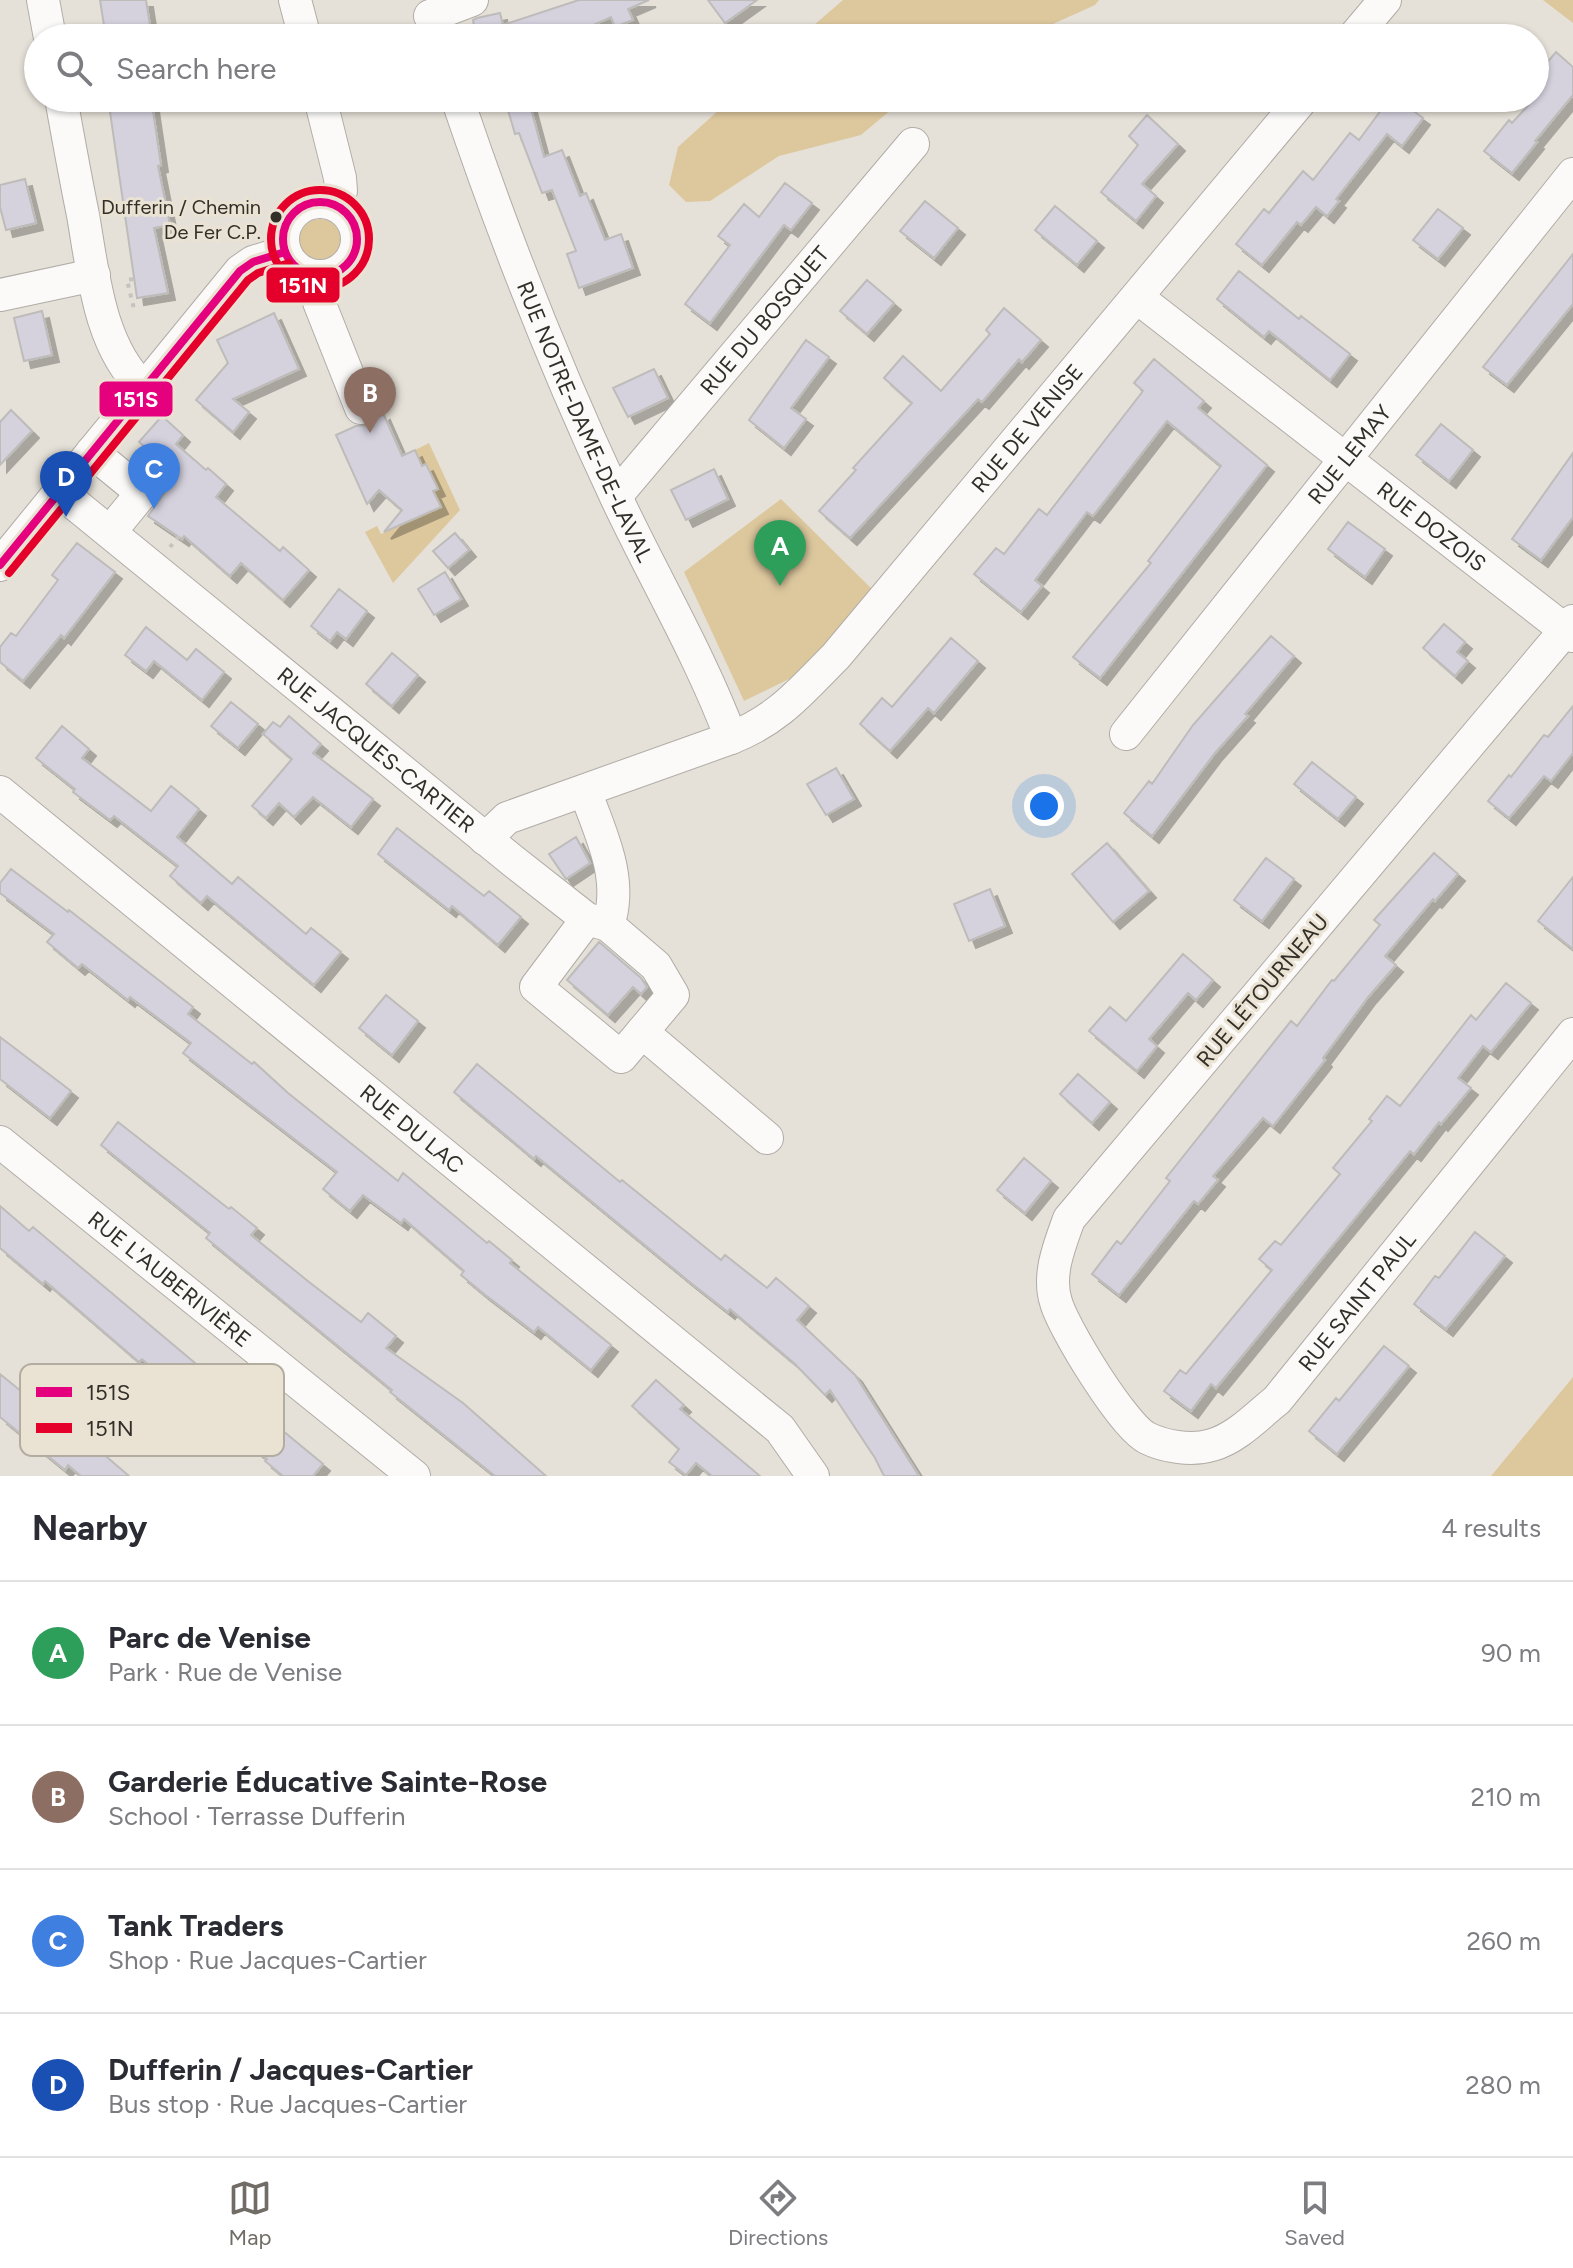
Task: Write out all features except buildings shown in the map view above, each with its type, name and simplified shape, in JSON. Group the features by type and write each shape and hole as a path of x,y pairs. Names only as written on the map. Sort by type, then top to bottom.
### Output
{"street":[{"path":"43,0 47,24"},
{"path":"295,0 301,24"},
{"path":"431,18 472,0"},
{"path":"1365,24 1385,0"},
{"path":"64,112 94,275 113,341 127,368 144,388"},
{"path":"323,112 341,186 335,205"},
{"name":"RUE NOTRE-DAME-DE-LAVAL","path":"462,112 489,193 553,359 616,496 713,690 731,738"},
{"name":"RUE DE VENISE","path":"731,738 757,727 780,712 836,656 1291,112"},
{"name":"RUE DU BOSQUET","path":"616,496 913,144"},
{"name":"RUE LEMAY","path":"1126,734 1573,174"},
{"path":"311,203 335,205 353,221 357,237 352,259 340,270 318,276 297,268 285,252 283,233 292,214 311,203"},
{"path":"0,565 240,271 253,262 285,252"},
{"path":"0,295 94,275"},
{"path":"318,276 316,288 319,302 361,408"},
{"name":"RUE DOZOIS","path":"1138,298 1570,629"},
{"path":"92,452 142,493 110,532"},
{"name":"RUE JACQUES-CARTIER","path":"60,492 485,839 507,818 731,738"},
{"name":"RUE LÉTOURNEAU","path":"1101,1387 1055,1301 1054,1259 1069,1219 1570,629"},
{"path":"485,839 587,916 656,966 673,995 621,1057 536,987 587,916 614,910 613,877 585,791"},
{"name":"RUE DU LAC","path":"0,792 770,1420 789,1438 813,1476"},
{"path":"642,1032 767,1138"},
{"name":"RUE SAINT PAUL","path":"1101,1387 1144,1437 1175,1447 1212,1445 1240,1430 1277,1400 1573,1034"},
{"name":"RUE L'AUBERIVIÈRE","path":"0,1142 275,1364"},
{"name":"RUE L'AUBERIVIÈRE","path":"284,1371 414,1476"}],"path":[{"path":"133,279 127,280 134,309"}],"shaded area":[{"path":"843,0 1099,0 1095,5 1053,24 815,24"},
{"path":"1543,0 1573,0 1573,23"},
{"path":"717,112 888,112 861,135 779,156 710,201 686,202 669,185 678,147"},
{"path":"320,219 335,225 341,240 335,255 320,261 305,255 299,240 305,225"},
{"path":"429,443 460,510 393,583 365,532 377,526 381,534 440,507 427,464 422,466 415,450"},
{"path":"781,499 883,600 836,656 744,701 684,572"},
{"path":"1573,1377 1573,1476 1491,1476"}],"transit line":[{"name":"151N","path":"320,190 339,194 355,204 365,220 369,239 365,258 355,274 339,284 320,288 301,284 285,274 275,258 271,239 275,220 285,204 301,194 320,190"},
{"name":"151S","path":"320,202 341,208 351,218 357,239 351,260 341,270 320,276 299,270 289,260 283,239 289,218 299,208 320,202"},
{"name":"151S","path":"0,565 240,271 253,262 285,252"},
{"name":"151N","path":"9,573 248,280 258,273 289,263"}],"place":[{"name":"Dufferin / Chemin De Fer C.P.","path":"276,217"},
{"name":"Garderie Éducative Sainte-Rose","path":"370,433"},
{"name":"Tank Traders","path":"154,509"},
{"name":"Dufferin / Jacques-Cartier","path":"66,517"},
{"name":"Parc de Venise","path":"780,586"}]}
